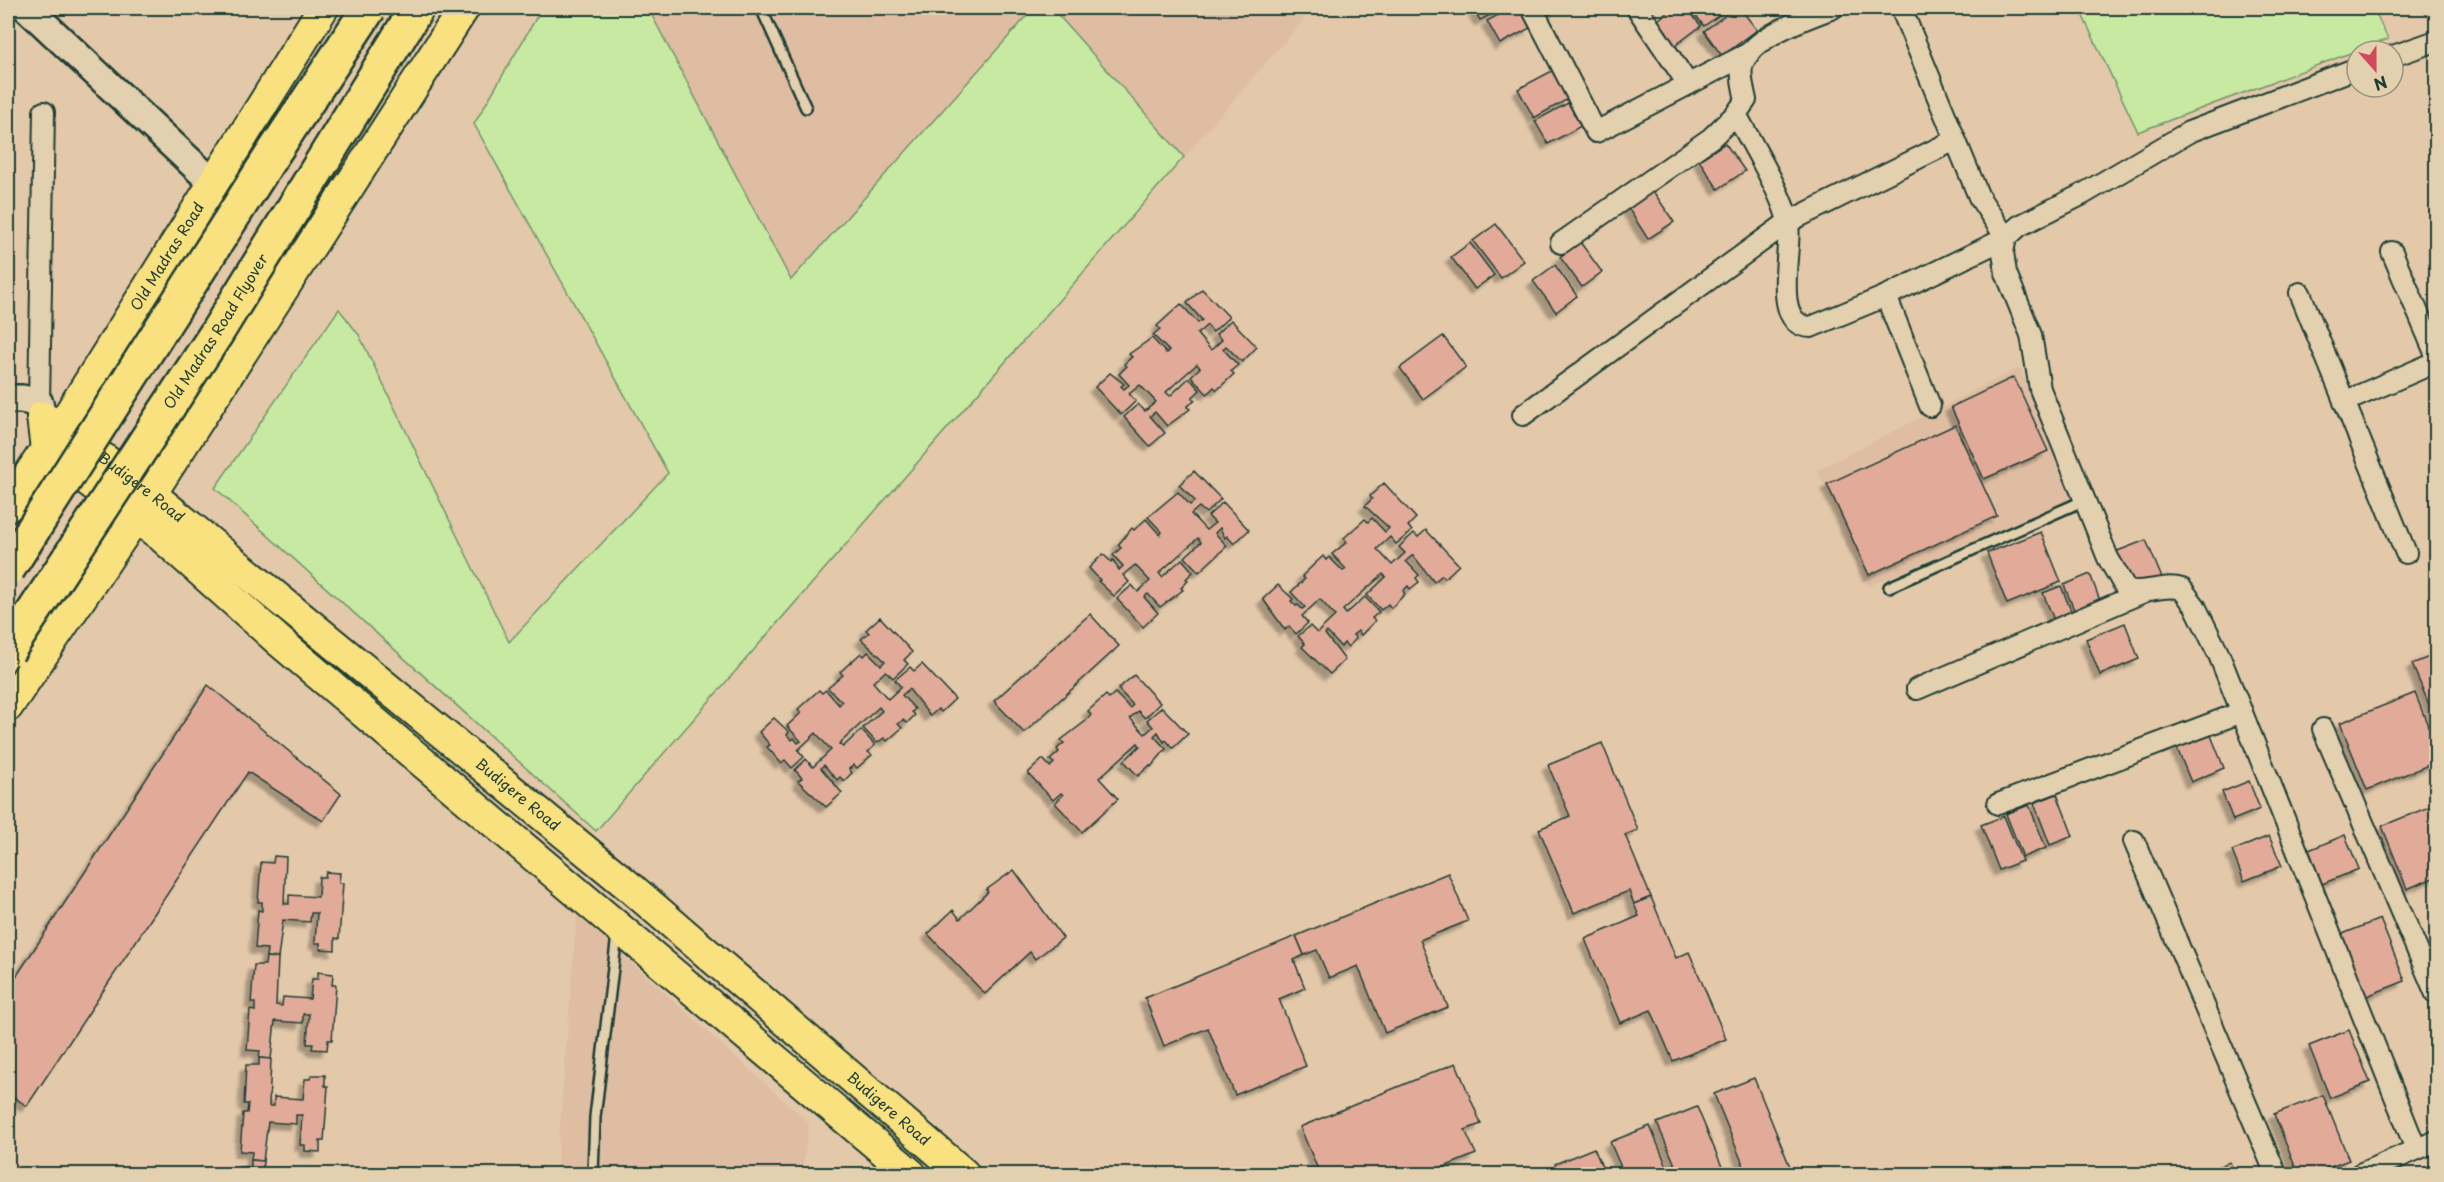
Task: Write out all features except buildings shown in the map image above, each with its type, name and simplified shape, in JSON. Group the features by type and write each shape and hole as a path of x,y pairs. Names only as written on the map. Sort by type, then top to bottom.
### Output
{"highway":[{"path":"8,569 270,158 369,8"},
{"name":"Old Madras Road Flyover","path":"8,651 216,334 417,8"}],"main road":[{"name":"Old Madras Road","path":"8,506 47,424 213,183 323,8"},
{"path":"8,706 143,506 464,8"},
{"name":"Budigere Road","path":"47,424 143,506 632,888 964,1174"},
{"name":"Budigere Road","path":"143,506 161,536 280,642 911,1174"}],"street":[{"path":"27,8 213,183"},
{"path":"1532,8 1596,132 1751,52 1766,39 1833,8"},
{"path":"1637,8 1688,84"},
{"path":"1901,8 1979,197 2006,238 2003,252 2006,273 2031,335 2040,389 2121,585 2133,592 2174,587 2188,595 2219,655 2416,1149"},
{"path":"2405,52 2436,41"},
{"path":"1561,243 1711,138 1736,114 1746,99 1742,67 1751,52"},
{"path":"1736,114 1788,222 1785,290 1794,322 1800,327 1811,327 1886,296 2006,238 2019,226 2155,153 2189,132 2345,73"},
{"path":"44,112 47,424"},
{"path":"1523,415 1788,222 1955,140"},
{"path":"2392,252 2436,355"},
{"path":"2300,293 2406,553"},
{"path":"1886,296 1930,406"},
{"path":"2344,402 2436,362"},
{"path":"8,399 22,399 47,424"},
{"path":"1917,689 2150,589"},
{"path":"1998,804 2242,712"},
{"path":"2323,729 2436,994"},
{"path":"2134,841 2276,1174"},
{"path":"2360,1174 2436,1141"}],"lane":[{"path":"761,8 806,108"},
{"path":"1889,587 2085,500"},
{"path":"592,1174 595,1117 618,925"}],"shaded area":[{"path":"648,8 1034,8 791,280"},
{"path":"1052,8 1314,8 1184,157"},
{"path":"2020,367 2073,499 1869,586 1817,470"},
{"path":"2436,648 2436,732 2408,662"},
{"path":"577,914 809,1123 802,1174 556,1174"}],"green space":[{"path":"542,8 648,8 791,280 1034,8 1052,8 1184,157 596,831 215,488 339,309 359,335 509,642 668,473 474,124"},
{"path":"2079,8 2373,8 2388,39 2345,39 2345,55 2138,132"}]}
